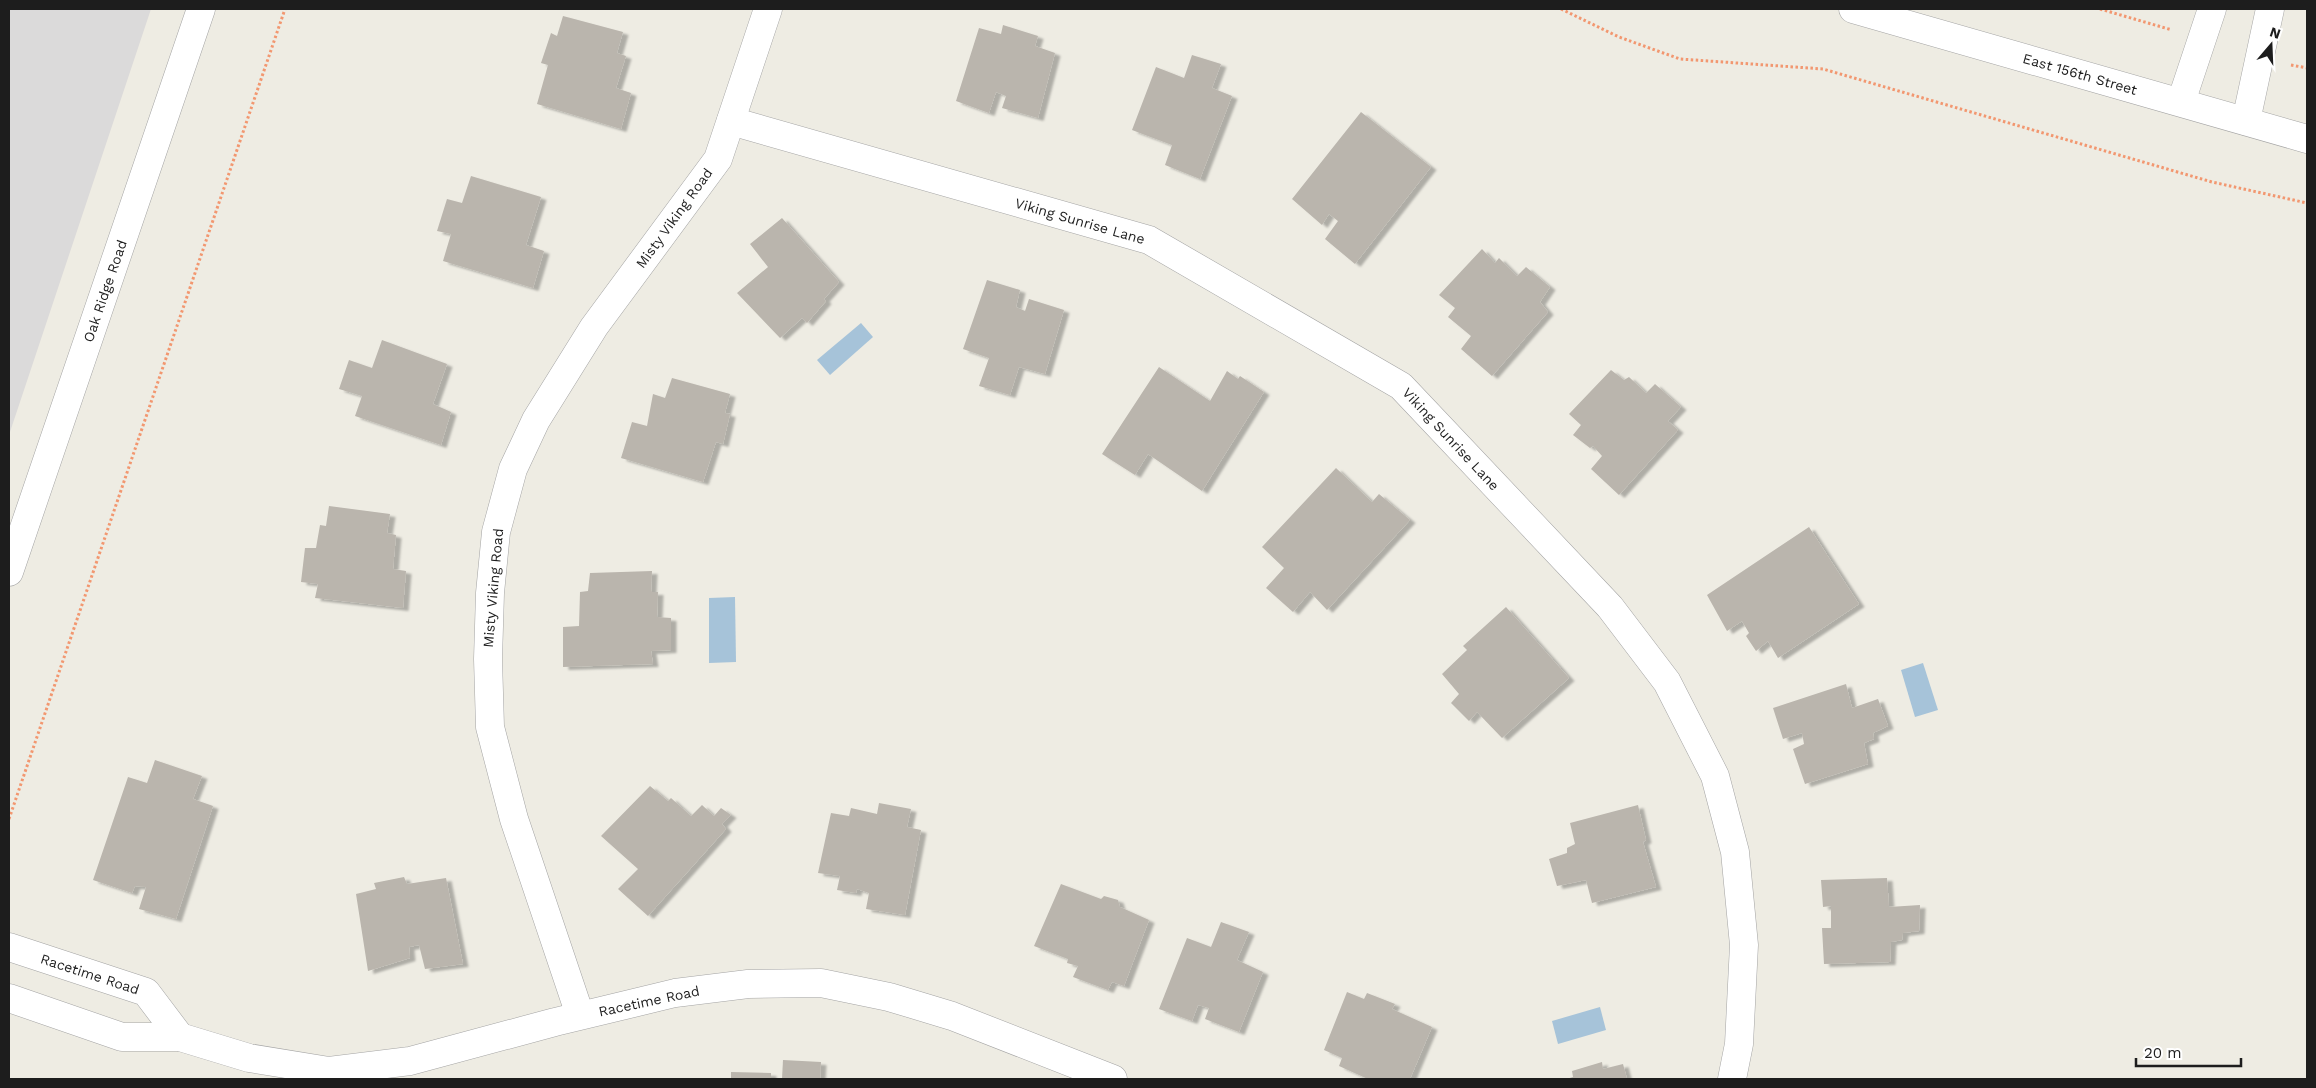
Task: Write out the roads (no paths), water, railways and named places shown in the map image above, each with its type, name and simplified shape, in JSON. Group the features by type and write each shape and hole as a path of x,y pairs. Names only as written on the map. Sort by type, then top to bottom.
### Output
{"street":[{"name":"Oak Ridge Road","path":"9,572 200,9"},
{"name":"Misty Viking Road","path":"580,1015 514,819 490,727 488,659 490,593 496,532 513,469 536,420 594,327 718,159 768,9"},
{"name":"East 156th Street","path":"1853,9 2307,139"},
{"path":"2181,102 2212,9"},
{"path":"2246,121 2270,9"},
{"name":"Viking Sunrise Lane","path":"731,121 1149,240 1401,386 1610,607 1667,682 1715,776 1735,852 1744,945 1739,1044 1732,1079"},
{"name":"Racetime Road","path":"9,947 146,992 180,1037"},
{"name":"Racetime Road","path":"9,998 122,1037 180,1037 249,1058 329,1071 410,1061 580,1015 684,992 748,984 821,983 888,997 952,1016 1112,1079"}],"water":[{"path":"861,323 873,337 830,375 817,360"},
{"path":"735,597 736,662 709,663 709,598"},
{"path":"1923,663 1938,710 1915,717 1901,670"},
{"path":"1600,1007 1606,1030 1558,1044 1552,1021"}]}
